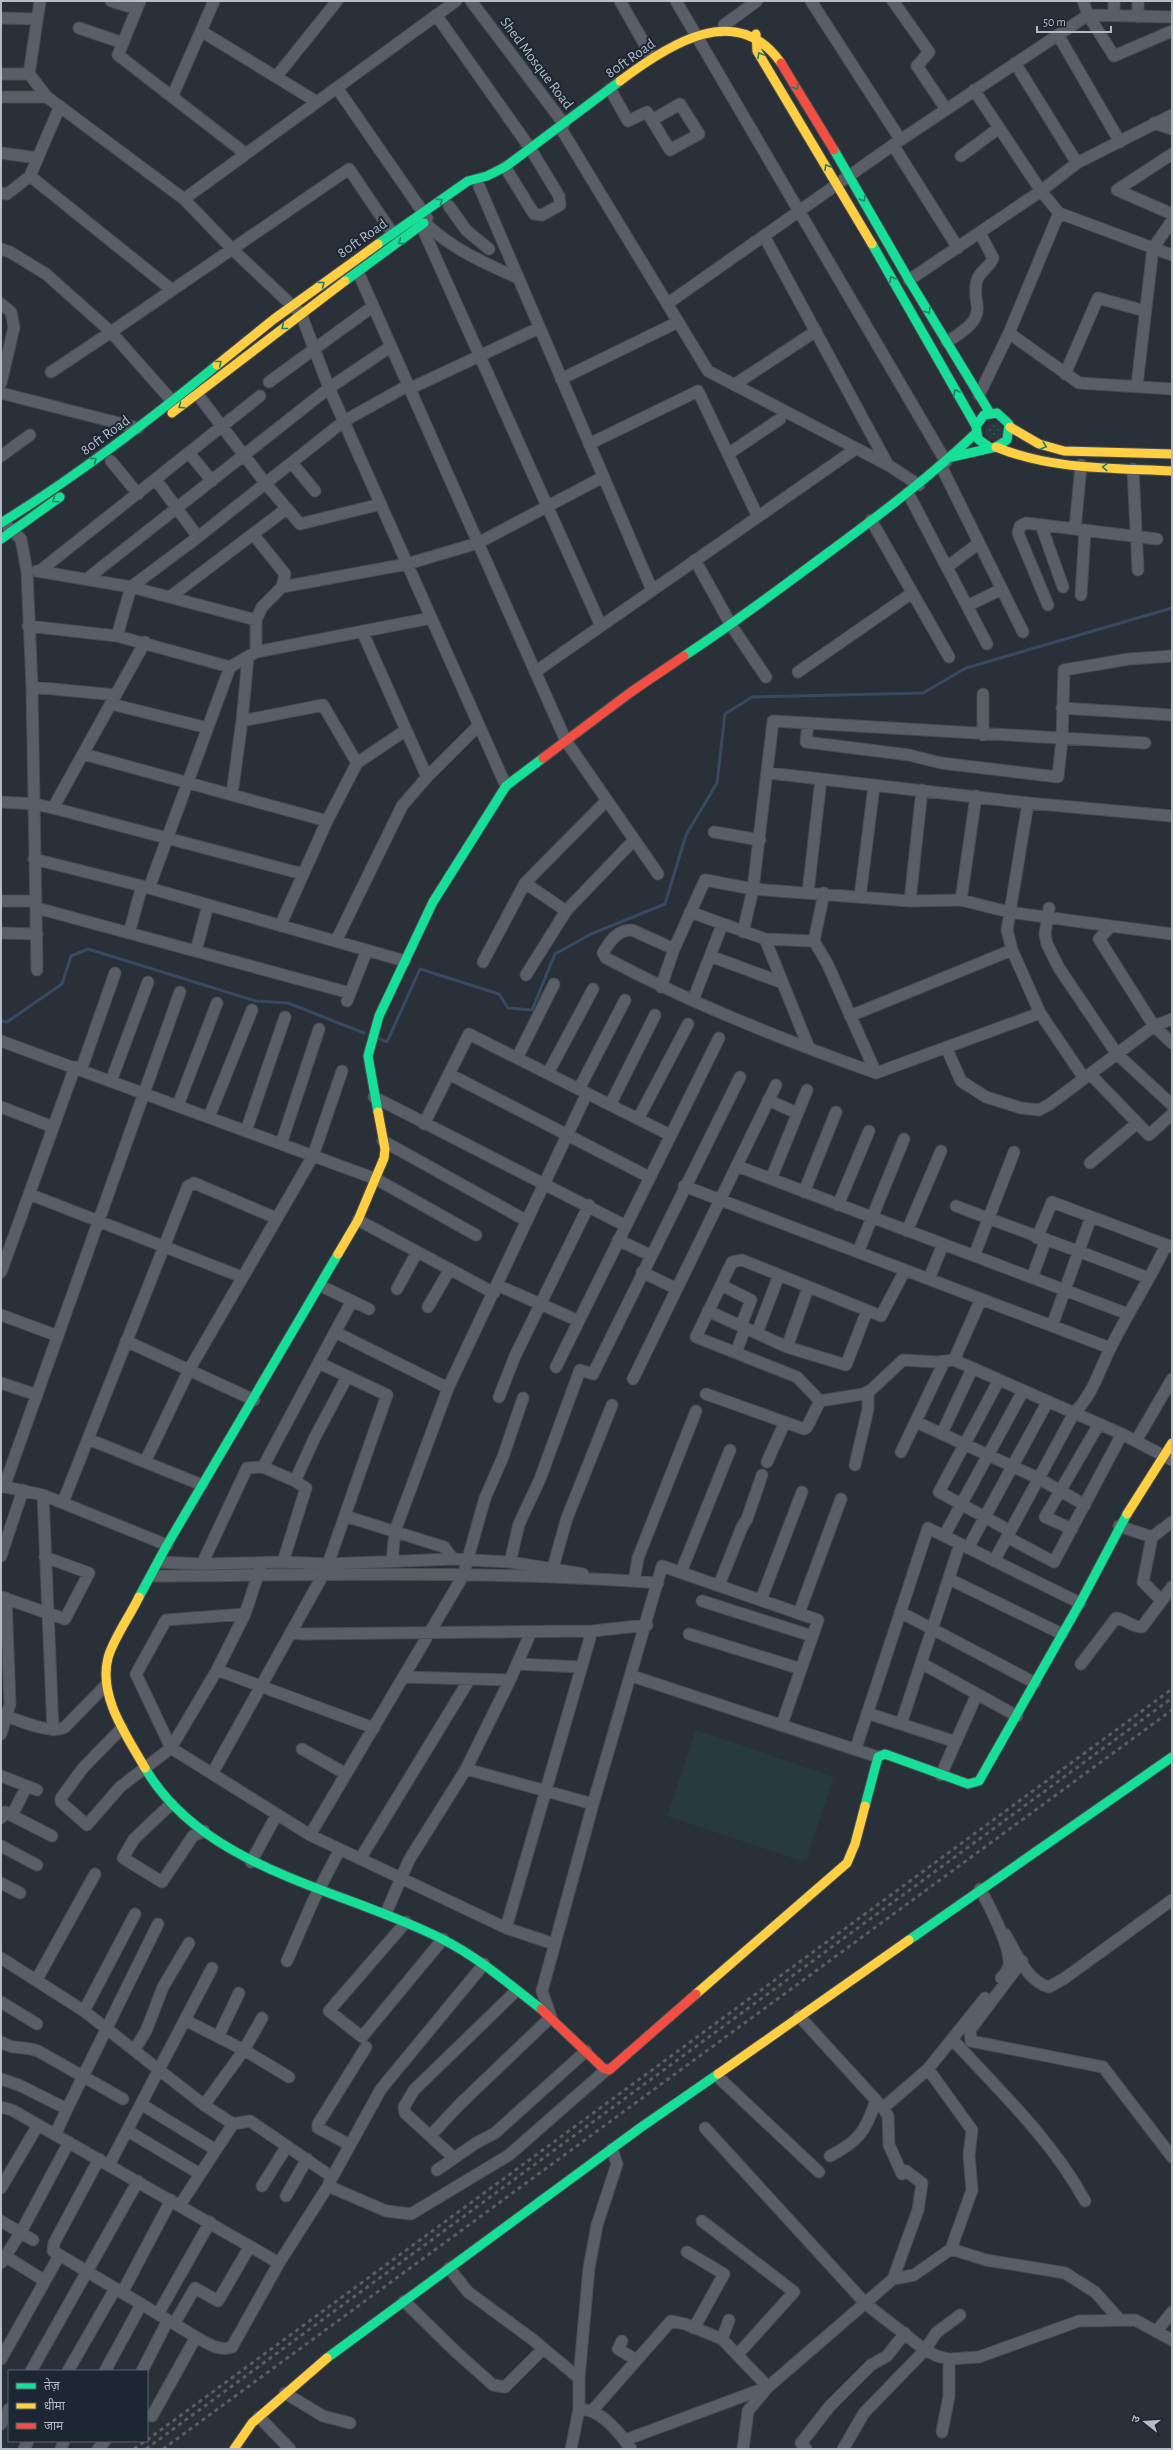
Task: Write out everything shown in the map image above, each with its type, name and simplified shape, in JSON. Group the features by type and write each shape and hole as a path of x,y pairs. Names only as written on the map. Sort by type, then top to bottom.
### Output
{"main road":[{"name":"80ft Road","path":"2,521 57,488 138,428 293,305 393,234 425,220 468,181 487,176 505,167 562,126 652,57 694,33 707,28 724,25 737,26 756,34 773,49 849,175 909,280 990,412"},
{"path":"756,34 757,51 837,184 976,429 978,439 992,447 1023,458 1053,463 1172,471"},
{"path":"476,188 487,176"},
{"path":"1,539 198,395 301,314 425,220 452,204"},
{"path":"1172,454 1064,451 1039,444 1010,427 1003,416 990,412 979,420 976,429 946,462 908,493 731,625 631,692 506,786 433,902 379,1016 368,1056 383,1142 384,1158 358,1220 321,1286 167,1545 108,1657 105,1686 122,1728 155,1785 171,1804 204,1831 251,1862 386,1913 443,1939 484,1964 516,1992 550,2017 606,2070 612,2068 847,1863 855,1844 878,1757 885,1754 968,1784 977,1783 1017,1716 1080,1603 1119,1526 1168,1458 1172,1443"},
{"path":"946,462 992,447 1007,440 1010,427"},
{"path":"234,2449 252,2423 311,2370 404,2300 612,2148 717,2076 799,2016 980,1889 1172,1757"}],"street":[{"path":"40,1 36,19 29,74 47,97 184,199 232,249 301,314 329,388 506,786"},
{"path":"111,1 138,5 118,55 246,154"},
{"path":"172,97 214,1"},
{"path":"276,76 337,1"},
{"path":"184,199 456,1"},
{"name":"Shed Mosque Road","path":"471,1 562,126 708,371 854,450 888,465 919,484"},
{"path":"620,1 652,57"},
{"path":"676,1 946,462 979,543 1023,632"},
{"path":"811,1 897,142 958,248"},
{"path":"893,1 929,52 917,66 946,109"},
{"path":"1083,1 1088,15 1114,56 1172,31"},
{"path":"1114,1 1114,16"},
{"path":"1138,1 1138,16"},
{"path":"724,25 755,2"},
{"path":"436,15 530,148 559,196 560,205 542,215 534,214 505,167"},
{"path":"667,304 764,236 799,209 974,90 1088,15 1172,17"},
{"path":"1,18 36,19"},
{"path":"79,28 123,43"},
{"path":"201,31 317,102"},
{"path":"1058,35 1120,142"},
{"path":"1016,63 1077,164"},
{"path":"1,74 29,74"},
{"path":"337,88 425,220 445,241 469,256 518,278"},
{"path":"610,89 628,121 647,112 652,120"},
{"path":"974,90 1041,191 1059,213 1172,255"},
{"path":"1,97 47,97"},
{"path":"1,193 7,194 30,176 60,106"},
{"path":"909,280 1041,191 1077,164 1172,115"},
{"path":"1154,123 1172,129"},
{"path":"961,156 999,128"},
{"path":"1,153 38,158"},
{"path":"1172,154 1117,190 1172,214"},
{"path":"51,372 112,332 349,169 393,234"},
{"path":"30,176 172,290"},
{"path":"476,188 518,278 652,590"},
{"path":"452,204 466,230 489,249"},
{"path":"979,395 1009,333 1059,213"},
{"path":"425,220 479,356 601,626"},
{"path":"1137,386 1153,248 1172,221"},
{"path":"947,342 973,322 977,312 975,287 978,278 991,264 993,258 980,233"},
{"path":"764,236 888,465"},
{"path":"1,249 10,252 47,274 112,332 172,401"},
{"path":"358,272 372,307 566,741 658,874"},
{"path":"1065,374 1098,298 1145,311"},
{"path":"1,304 11,312 14,327 1,383"},
{"path":"269,382 313,348 372,307"},
{"path":"561,379 678,322"},
{"path":"117,636 131,587 198,537 344,421 408,388 539,328"},
{"path":"734,385 816,332"},
{"path":"1009,333 1079,383 1172,389"},
{"path":"88,578 178,509 329,388 390,347"},
{"path":"589,444 698,391 758,516"},
{"path":"1,393 138,428"},
{"path":"198,395 266,484 300,524 381,504"},
{"path":"42,570 190,454 260,396"},
{"path":"728,454 780,419"},
{"path":"1,456 30,435"},
{"path":"535,672 854,450"},
{"path":"190,454 212,481"},
{"path":"292,463 315,491"},
{"path":"104,465 138,494"},
{"path":"1080,595 1081,465"},
{"path":"1133,469 1138,570"},
{"path":"282,587 408,564 478,543 603,477"},
{"path":"156,480 198,537"},
{"path":"908,493 987,644"},
{"path":"170,597 286,509"},
{"path":"871,520 948,657"},
{"path":"2,521 21,539 27,572 28,626 32,687 37,970"},
{"path":"1048,605 1018,532 1020,526 1026,523 1157,539"},
{"path":"1041,525 1063,587"},
{"path":"232,794 256,620 262,607 282,587 285,574 253,534"},
{"path":"947,568 979,543"},
{"path":"695,560 731,625 766,677"},
{"path":"27,572 42,570 131,587 256,620"},
{"path":"967,606 1002,590"},
{"path":"798,672 912,593"},
{"path":"129,933 145,887 168,838 230,667 252,655 362,631 431,618"},
{"path":"28,626 117,636 145,642 230,667"},
{"path":"362,631 426,777"},
{"path":"52,808 145,642"},
{"path":"808,723 806,742 909,755 941,763 1058,777 1062,739 1063,672 1066,669 1129,658 1172,656"},
{"path":"32,687 113,699 208,728"},
{"path":"983,694 983,735"},
{"path":"242,721 323,705 357,763"},
{"path":"1062,708 1172,715"},
{"path":"743,932 753,889 760,840 769,773 773,721 983,735 1145,743"},
{"path":"336,941 402,806 426,777 479,725"},
{"path":"280,926 327,821 357,763 406,730"},
{"path":"83,754 327,821"},
{"path":"769,773 1028,803 1172,816"},
{"path":"808,892 821,779"},
{"path":"860,897 874,786"},
{"path":"910,901 922,790"},
{"path":"961,900 976,796"},
{"path":"483,962 525,882 606,800"},
{"path":"1,802 34,804 52,808 303,874"},
{"path":"1028,803 1007,930 1012,950 1040,1013 1087,1076 1136,1124 1150,1135 1172,1114"},
{"path":"714,832 760,840"},
{"path":"526,975 566,911 634,840"},
{"path":"34,859 145,887 405,961"},
{"path":"661,987 674,950 705,880 753,889 824,893 910,901 961,900 1009,912 1048,913 1111,926 1172,934"},
{"path":"525,882 566,911"},
{"path":"824,893 814,941 876,1073"},
{"path":"1,901 36,904 129,933 196,951 348,997 366,950"},
{"path":"196,951 208,905"},
{"path":"690,912 722,925 765,939 814,941"},
{"path":"1048,913 1045,934 1052,955 1079,1000 1117,1054 1172,1106"},
{"path":"693,1000 722,925"},
{"path":"1111,926 1099,939 1154,1026 1172,1043"},
{"path":"674,950 632,930 626,930 611,938 603,953 606,958 661,987 809,1048 876,1073 1040,1013"},
{"path":"1,933 37,934"},
{"path":"765,939 809,1048"},
{"path":"850,1016 1012,950"},
{"path":"710,956 783,983"},
{"path":"1,1272 53,1126 78,1069 115,973"},
{"path":"111,1081 148,982"},
{"path":"517,1058 554,984"},
{"path":"548,1074 592,989"},
{"path":"167,1545 43,1494 3,1487 180,992"},
{"path":"392,1561 394,1531 448,1388 567,1135 583,1091 625,1000"},
{"path":"178,1105 217,1003"},
{"path":"209,1117 252,1010"},
{"path":"610,1105 655,1015"},
{"path":"246,1131 285,1017"},
{"path":"946,1048 960,1081 986,1097 1021,1108 1039,1110 1154,1026 1172,1019"},
{"path":"638,1119 688,1024"},
{"path":"281,1144 319,1029"},
{"path":"424,1124 469,1034 670,1135"},
{"path":"556,1367 719,1038"},
{"path":"1,1041 376,1179 476,1235"},
{"path":"145,1462 189,1370 313,1156 342,1071"},
{"path":"449,1074 649,1177"},
{"path":"510,1562 519,1524 540,1479 580,1370 593,1374 684,1186 740,1077"},
{"path":"633,1379 776,1085"},
{"path":"771,1179 807,1090"},
{"path":"374,1097 424,1124 589,1205 626,1226"},
{"path":"768,1100 797,1113"},
{"path":"1,1107 53,1126"},
{"path":"804,1192 836,1112"},
{"path":"1090,1163 1136,1124"},
{"path":"838,1205 869,1130"},
{"path":"858,1252 904,1139"},
{"path":"383,1142 527,1221"},
{"path":"907,1230 941,1151"},
{"path":"974,1256 1014,1152"},
{"path":"736,1166 1128,1314"},
{"path":"63,1502 188,1186 194,1183 276,1218"},
{"path":"684,1186 1110,1348"},
{"path":"29,1194 242,1277"},
{"path":"994,1561 1074,1413 1087,1399 1110,1348 1148,1278 1169,1246 1052,1202 1041,1238 1032,1278"},
{"path":"499,1397 515,1356 589,1205"},
{"path":"956,1206 1041,1238 1079,1250 1148,1278"},
{"path":"1052,1326 1091,1217"},
{"path":"358,1220 450,1269 495,1289 579,1320"},
{"path":"618,1240 650,1255"},
{"path":"929,1279 942,1244"},
{"path":"397,1289 417,1252"},
{"path":"820,1401 797,1378 696,1337 732,1262 742,1260 808,1288 881,1316 905,1270"},
{"path":"428,1307 450,1269"},
{"path":"642,1272 677,1289"},
{"path":"757,1333 779,1275"},
{"path":"721,1285 751,1300 736,1353"},
{"path":"321,1286 369,1309"},
{"path":"787,1347 808,1288"},
{"path":"901,1452 981,1299"},
{"path":"263,1467 352,1301"},
{"path":"708,1311 787,1347 846,1364 867,1311"},
{"path":"1,1315 58,1336"},
{"path":"335,1332 448,1388"},
{"path":"126,1341 254,1400"},
{"path":"820,1401 868,1392 903,1360 949,1361 972,1368 1048,1401 1122,1434 1168,1458"},
{"path":"319,1363 387,1395 328,1564"},
{"path":"942,1433 972,1368"},
{"path":"295,1481 315,1437 347,1377"},
{"path":"1136,1441 1172,1379"},
{"path":"999,1380 939,1492 985,1517 1054,1562 1122,1434"},
{"path":"1,1383 37,1395"},
{"path":"944,1536 1023,1391"},
{"path":"855,1465 868,1410 868,1392"},
{"path":"706,1394 806,1428 820,1401"},
{"path":"310,1835 463,1576 466,1560 485,1498 500,1466 524,1398"},
{"path":"901,1724 949,1579 964,1546 985,1517 1048,1401"},
{"path":"553,1567 567,1518 612,1405"},
{"path":"634,1581 638,1558 696,1411"},
{"path":"767,1462 785,1422"},
{"path":"916,1422 1038,1478 1085,1505"},
{"path":"1072,1529 1045,1517 1098,1424"},
{"path":"88,1439 202,1485"},
{"path":"681,1572 730,1450"},
{"path":"202,1564 247,1468 263,1467 304,1486 306,1493 283,1562"},
{"path":"719,1585 742,1527 747,1519 762,1475"},
{"path":"1,1556 23,1490"},
{"path":"761,1600 802,1492"},
{"path":"43,1494 53,1730"},
{"path":"799,1613 841,1500"},
{"path":"345,1516 444,1547 453,1559"},
{"path":"1161,1600 1143,1582 1152,1537 1172,1522"},
{"path":"1119,1526 1152,1537"},
{"path":"856,1748 928,1528 1080,1603"},
{"path":"1,1734 4,1715 10,1704 4,1598 65,1619 89,1573 45,1557"},
{"path":"159,1562 202,1564 283,1562 328,1564 453,1559 510,1562 553,1567 609,1579"},
{"path":"122,1728 73,1779 61,1798 61,1802 74,1816 89,1826 120,1787 144,1767 171,1748 217,1670 245,1614 262,1563"},
{"path":"430,2136 459,2105 550,2017 542,1991 593,1804 647,1625 662,1566 818,1620 782,1724"},
{"path":"213,1772 323,1575"},
{"path":"152,1576 463,1576 609,1579 658,1583"},
{"path":"949,1579 1062,1634"},
{"path":"1081,1664 1116,1618 1124,1619 1138,1628 1142,1627 1172,1587"},
{"path":"702,1601 812,1636"},
{"path":"900,1612 1035,1683"},
{"path":"245,1614 166,1620 136,1674 171,1748 213,1772 276,1816 310,1835 506,1928 554,1944"},
{"path":"292,1632 303,1634 592,1631 647,1625"},
{"path":"506,1928 592,1631"},
{"path":"386,1913 409,1860 466,1769 510,1680 531,1632"},
{"path":"689,1634 801,1669"},
{"path":"921,1663 1017,1716"},
{"path":"517,1664 581,1667"},
{"path":"217,1670 374,1728"},
{"path":"632,1676 856,1748 878,1757"},
{"path":"404,1677 510,1680"},
{"path":"360,1859 469,1680"},
{"path":"4,1715 53,1730 66,1727 105,1686"},
{"path":"941,1775 977,1694"},
{"path":"867,1713 956,1742"},
{"path":"302,1749 346,1774"},
{"path":"466,1769 593,1804"},
{"path":"1,1776 32,1788 12,1815"},
{"path":"171,1804 134,1839 123,1858 162,1882 194,1836 204,1831"},
{"path":"1,1818 5,1812 52,1836"},
{"path":"251,1862 276,1816"},
{"path":"1,1846 37,1866"},
{"path":"287,1961 320,1888 340,1849"},
{"path":"37,1979 95,1874"},
{"path":"1,1883 20,1893"},
{"path":"980,1889 1032,1978 1041,1985 1049,1987 1065,1978 1172,1900"},
{"path":"84,2011 135,1914"},
{"path":"830,2156 846,2147 860,2135 868,2125 880,2104 928,2069 1006,1973 1009,1965 997,1919"},
{"path":"406,1922 328,2011 361,2037 443,1939"},
{"path":"56,2135 158,1924"},
{"path":"135,2049 146,2032 163,1987 189,1943"},
{"path":"1,1958 37,1979 84,2011 135,2049 204,2106 233,2124 250,2122 307,2159 330,2181 386,2212 411,2214 509,2155 606,2070"},
{"path":"1022,1961 970,2030 971,2040 1103,2067 1172,2157"},
{"path":"212,1968 128,2130 104,2162 54,2243 53,2250 59,2256 141,2305 196,2337 221,2349 232,2347 280,2263 330,2181 381,2089 484,1964"},
{"path":"218,2037 239,1992"},
{"path":"454,2158 404,2112 404,2107 410,2095 516,1992"},
{"path":"1,2002 37,2024"},
{"path":"746,2448 748,2412 768,2387 866,2304 893,2279 918,2210 922,2183 906,2171 902,2174 889,2145 888,2116 880,2104 799,2016"},
{"path":"204,2106 244,2050 262,2018"},
{"path":"185,2020 244,2050 289,2076"},
{"path":"952,2039 1008,2099 1068,2170 1085,2201"},
{"path":"1,2042 14,2049 28,2047 38,2051 85,2076 123,2099"},
{"path":"350,2145 318,2128 318,2124 366,2047"},
{"path":"437,2170 495,2133 586,2051"},
{"path":"893,2279 914,2275 951,2249 972,2190 969,2155 972,2130 928,2069"},
{"path":"717,2076 819,2172"},
{"path":"1,2079 19,2085 67,2110"},
{"path":"141,2104 216,2150"},
{"path":"1,2107 12,2110 280,2263"},
{"path":"69,2370 175,2203 200,2174 233,2124"},
{"path":"1,2188 38,2125"},
{"path":"705,2128 866,2304 925,2350 949,2359 979,2357 1069,2323 1120,2320 1135,2320 1172,2340"},
{"path":"128,2130 200,2174"},
{"path":"45,2281 3,2260 21,2232 69,2142"},
{"path":"262,2186 287,2146"},
{"path":"571,2449 579,2410 578,2378 589,2268 597,2225 617,2164 612,2148"},
{"path":"286,2196 307,2159"},
{"path":"32,2370 138,2181"},
{"path":"1,2221 33,2240"},
{"path":"702,2221 794,2292 738,2354"},
{"path":"158,2314 210,2222"},
{"path":"143,2370 171,2322 195,2288 218,2301 250,2246"},
{"path":"951,2249 986,2260 1065,2273 1095,2292 1120,2320"},
{"path":"687,2252 724,2274 694,2328"},
{"path":"1,2359 59,2256"},
{"path":"449,2268 468,2292 543,2349 578,2378"},
{"path":"404,2300 456,2352 493,2385 505,2387 543,2349"},
{"path":"106,2370 141,2305"},
{"path":"1157,2331 1172,2312"},
{"path":"843,2449 864,2413 925,2350 936,2333 960,2315"},
{"path":"722,2339 729,2320"},
{"path":"592,2411 635,2359 671,2321 722,2339 768,2387"},
{"path":"806,2449 801,2443 830,2406 871,2365 887,2356 905,2333"},
{"path":"152,2416 196,2337"},
{"path":"622,2341 618,2349 635,2359"},
{"path":"942,2432 949,2396 949,2359"},
{"path":"579,2410 592,2411 628,2444 768,2387"},
{"path":"285,2393 323,2416 350,2423"},
{"path":"1,2424 8,2411"},
{"path":"259,2417 290,2449"}],"green space":[{"path":"991,423 997,423 1002,428 1000,437 997,439 991,439 986,434 986,428"},
{"path":"696,1730 834,1777 805,1862 667,1816"}],"waterway":[{"path":"378,1038 387,1042 420,969 499,994 508,1008 532,1010 555,954 591,934 665,904 686,835 717,783 725,714 752,697 923,693 966,668 1172,608"},
{"path":"1,1021 7,1022 62,984 71,956 88,949 256,1001 288,1003 364,1033"}],"railway":[{"path":"148,2439 1172,1689"},
{"path":"146,2449 1172,1698"},
{"path":"163,2449 1172,1710"},
{"path":"134,2449 144,2442"}],"traffic: fast":[{"path":"378,244 468,181 487,176 505,167 620,81"},
{"path":"834,150 909,280 990,413"},
{"path":"345,281 424,223"},
{"path":"872,244 976,426"},
{"path":"1,523 111,448 217,365"},
{"path":"952,457 996,447 1007,440 1009,424 997,413 984,415 976,426 978,439 989,447"},
{"path":"684,656 777,591 906,494 976,433"},
{"path":"1,539 60,497"},
{"path":"378,1112 368,1056 379,1016 433,902 506,786 543,758"},
{"path":"139,1597 167,1545 338,1254"},
{"path":"865,1806 878,1757 885,1754 968,1784 979,1781 1080,1603 1127,1514"},
{"path":"909,1940 1172,1757"},
{"path":"145,1768 171,1803 203,1831 239,1854 279,1873 404,1921 442,1939 481,1962 541,2009"},
{"path":"327,2358 640,2128 718,2074"}],"traffic: slow":[{"path":"620,81 639,67 681,42 702,34 724,31 744,34 763,44 781,63"},
{"path":"756,34 757,51 872,244"},
{"path":"217,365 274,319 378,244"},
{"path":"172,413 345,281"},
{"path":"1010,427 1039,444 1064,451 1172,454"},
{"path":"996,447 1017,455 1060,464 1172,471"},
{"path":"338,1254 358,1220 384,1158 385,1149 378,1112"},
{"path":"1127,1514 1172,1443"},
{"path":"139,1597 113,1644 108,1658 106,1673 107,1687 116,1716 145,1768"},
{"path":"696,1994 847,1863 855,1844 865,1806"},
{"path":"718,2074 909,1940"},
{"path":"234,2449 252,2423 327,2358"}],"traffic: jam":[{"path":"781,63 834,150"},
{"path":"543,758 631,692 684,656"},
{"path":"541,2009 603,2068 609,2070 696,1994"}]}
